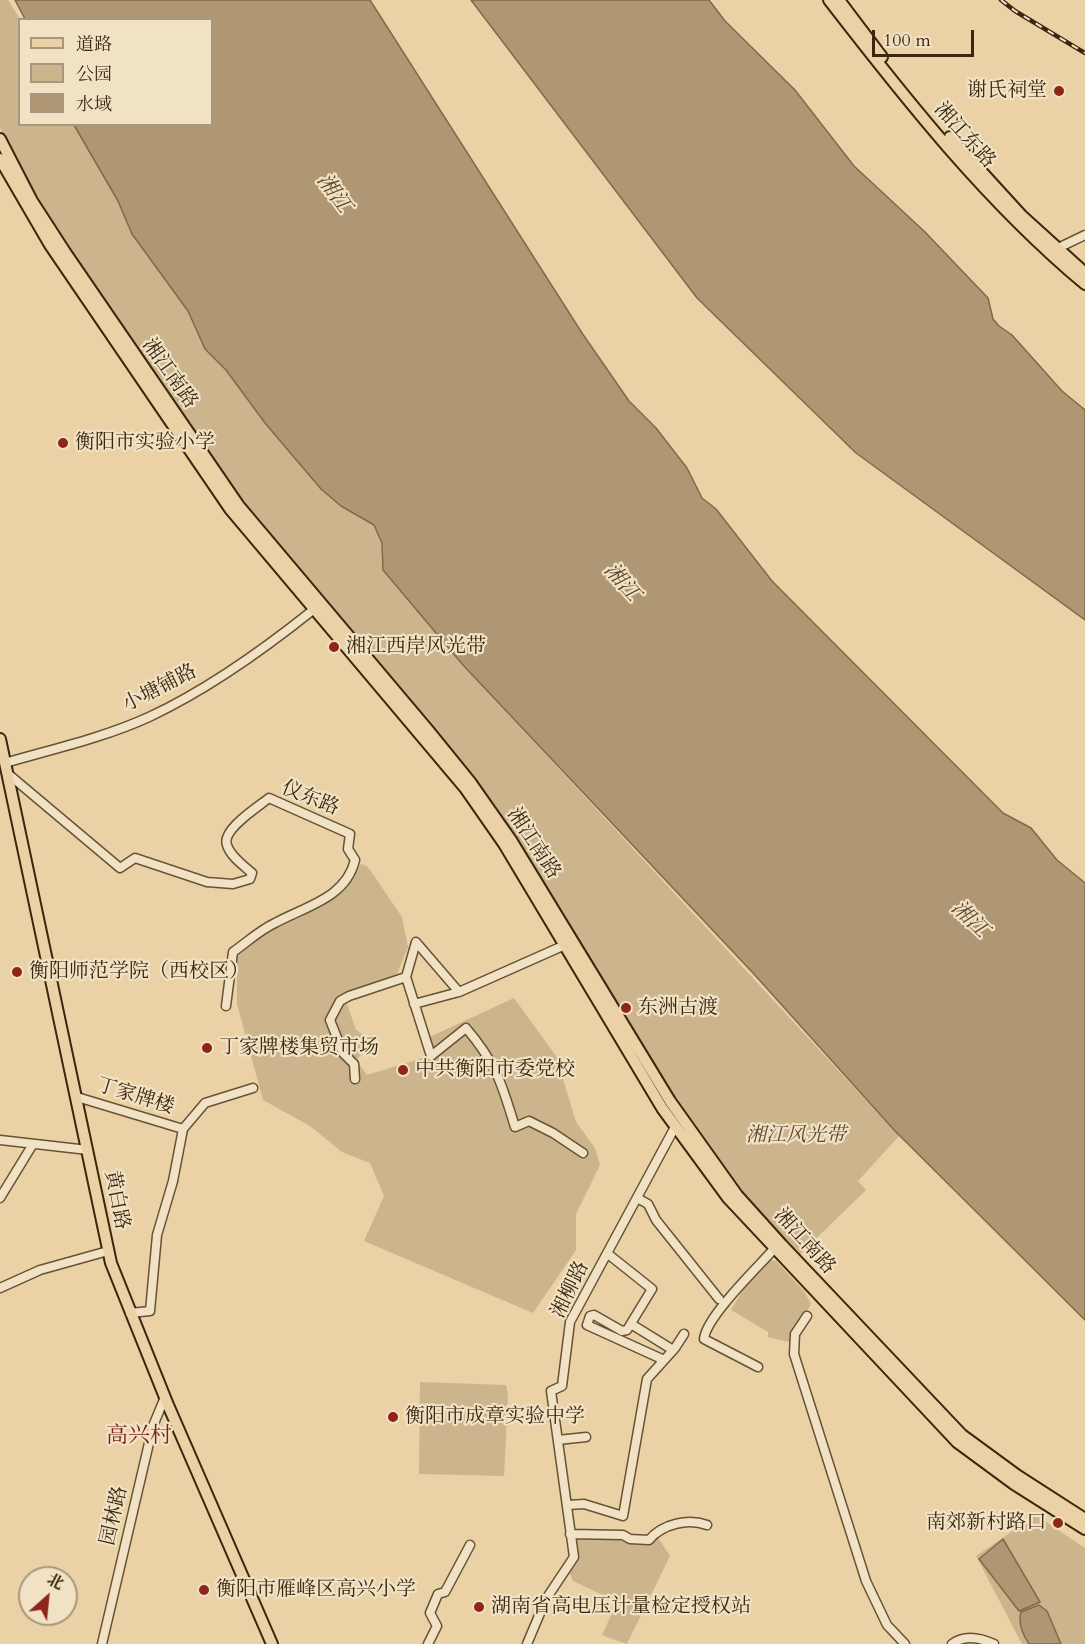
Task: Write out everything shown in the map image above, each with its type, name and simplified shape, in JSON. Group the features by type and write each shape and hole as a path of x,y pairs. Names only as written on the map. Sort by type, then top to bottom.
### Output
{"main road":[{"name":"湘江东路","path":"829,0 901,93 1017,222 1085,284"},
{"name":"湘江东路","path":"839,0 905,88 1022,216 1085,273"},
{"name":"湘江南路","path":"0,139 32,201 64,252 239,506 428,730 471,783 511,840 669,1101 738,1195 790,1254 962,1435 1018,1476 1085,1519"},
{"name":"湘江南路","path":"0,159 50,246 230,509 465,788 504,844 675,1127 728,1198 773,1250 957,1442 1006,1479 1085,1529"},
{"path":"0,181 17,192"},
{"name":"黄白路","path":"0,739 108,1251 130,1313 165,1397 273,1644"}],"street":[{"path":"1056,249 1085,235"},
{"name":"小塘铺路","path":"6,768 148,717 194,693 284,634 313,610"},
{"name":"仪东路","path":"6,768 120,868 135,858 207,882 233,884 250,879 252,873 230,851 226,844 226,837 232,829 269,798 350,834 348,849 355,860 351,877 330,897 272,924 233,952 226,1006"},
{"path":"459,992 416,942 406,976 431,1056 466,1028 488,1054 501,1082 515,1127 530,1121 583,1153"},
{"path":"414,1004 459,992 565,945"},
{"path":"355,1079 354,1064 343,1053 330,1020 340,1001 406,976"},
{"path":"130,1313 150,1311 157,1235 183,1129 205,1103 254,1088"},
{"name":"丁家牌楼","path":"77,1097 183,1129"},
{"name":"湘柳路","path":"527,1644 546,1599 574,1557 551,1391 562,1386 570,1322 675,1127"},
{"path":"0,1140 88,1150"},
{"path":"0,1198 33,1144"},
{"path":"637,1198 648,1204 656,1220 719,1299"},
{"path":"758,1367 704,1339 704,1332 773,1250"},
{"path":"0,1288 40,1270 108,1251"},
{"path":"609,1251 652,1289 627,1330 622,1331 591,1315 587,1323 664,1360"},
{"path":"807,1316 795,1334 794,1354 866,1581 887,1625 905,1644"},
{"path":"631,1324 673,1350"},
{"path":"568,1505 584,1504 623,1516 647,1379 684,1334"},
{"name":"园林路","path":"102,1644 153,1426 165,1397"},
{"path":"558,1440 586,1437"},
{"path":"570,1534 613,1534 623,1535 630,1539 649,1540 655,1532 667,1526 698,1522 707,1525"},
{"path":"428,1644 436,1626 430,1613 438,1594 446,1592 470,1545"},
{"path":"952,1644 958,1640 976,1637 994,1644"}],"green space":[{"name":"湘江风光带","path":"0,0 8,0 19,18 18,126 75,126 118,201 132,234 188,311 205,349 226,370 265,423 341,506 374,525 382,542 383,570 463,665 899,1136 858,1181 866,1190 798,1256 711,1154 531,863 244,505 92,285 20,169 0,128"},
{"name":"中共衡阳市委党校","path":"361,864 368,867 402,917 408,947 397,974 344,995 356,1030 374,1042 356,1060 367,1075 429,1056 423,1040 514,998 556,1056 576,1122 595,1148 600,1165 576,1214 576,1250 533,1313 364,1241 384,1196 370,1163 342,1152 310,1126 263,1100 237,1004 237,952 271,928 334,895 353,877"},
{"path":"770,1260 776,1261 804,1291 811,1304 789,1342 768,1337 768,1332 731,1310 749,1280"},
{"path":"420,1382 506,1385 508,1395 504,1476 419,1474"},
{"path":"1036,1515 1085,1548 1085,1644 1022,1644 976,1556"},
{"path":"657,1536 670,1556 627,1644 602,1635 617,1602 573,1581 569,1572 578,1559 574,1538"}],"water":[{"name":"湘江","path":"15,0 370,0 582,333 629,401 656,428 687,468 702,498 716,509 772,581 1003,813 1031,828 1057,860 1085,883 1085,1320 895,1131 753,973 463,665 383,570 382,543 374,525 341,506 321,489 265,423 226,370 205,349 188,311 132,234 118,201 75,126 213,126 213,18 24,18"},
{"path":"471,0 709,0 725,21 795,90 854,166 925,232 988,298 993,319 999,326 1012,335 1062,391 1085,410 1085,620 856,453 697,298"},
{"path":"1003,1539 1040,1602 1019,1611 979,1559"},
{"path":"1039,1605 1047,1611 1061,1644 1029,1644 1021,1625 1021,1612"}],"railway":[{"path":"1001,0 1015,11 1085,53"}],"place":[{"name":"谢氏祠堂","path":"1059,91"},
{"name":"衡阳市实验小学","path":"63,443"},
{"name":"湘江西岸风光带","path":"334,647"},
{"name":"衡阳师范学院（西校区）","path":"17,972"},
{"name":"东洲古渡","path":"626,1008"},
{"name":"丁家牌楼集贸市场","path":"207,1048"},
{"name":"中共衡阳市委党校","path":"403,1070"},
{"name":"衡阳市成章实验中学","path":"393,1417"},
{"name":"南郊新村路口","path":"1058,1523"},
{"name":"衡阳市雁峰区高兴小学","path":"204,1590"},
{"name":"湖南省高电压计量检定授权站","path":"479,1607"}],"district":[{"name":"高兴村","path":"139,1437"}]}
